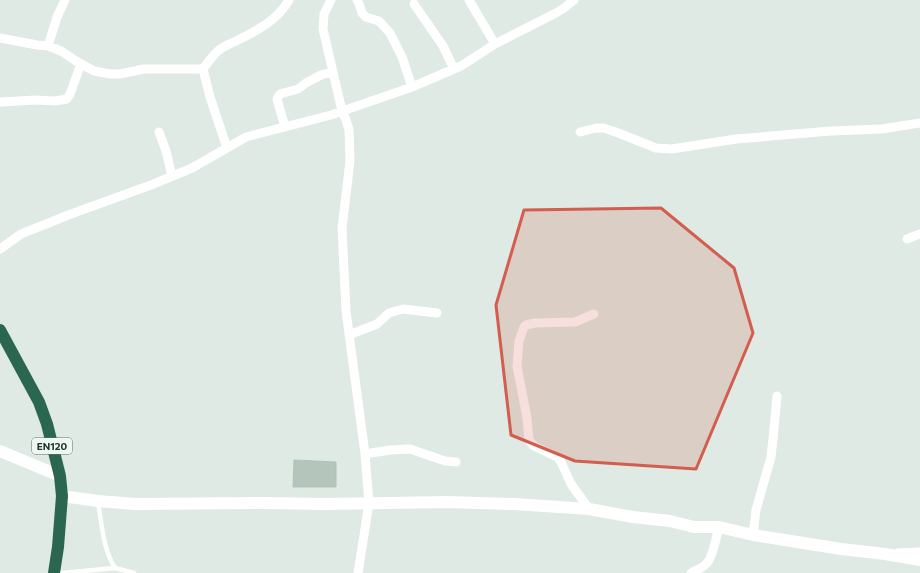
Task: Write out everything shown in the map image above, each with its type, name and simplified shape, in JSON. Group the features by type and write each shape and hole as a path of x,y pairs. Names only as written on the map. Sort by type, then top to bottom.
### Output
{"highway":[{"name":"EN120","path":"0,330 39,402 60,476 62,496 58,547 54,573"}],"street":[{"path":"48,46 57,16 65,0"},
{"path":"227,148 210,98 203,69 219,50 259,29 275,18 282,11 288,0"},
{"path":"331,0 324,14 323,30 342,111 349,130 350,161 342,228 346,311 365,454 369,503 358,573"},
{"path":"469,0 495,44"},
{"path":"0,249 21,234 192,168 246,137 342,111 412,87 461,66 495,44 556,13 574,0"},
{"path":"359,1 362,13 366,17 380,21 390,33 402,57 412,87"},
{"path":"414,4 443,46 454,69"},
{"path":"0,38 48,46 61,51 94,71 110,74 120,74 144,69 203,69"},
{"path":"0,102 36,100 55,101 67,99 81,64"},
{"path":"285,127 277,99 280,94 298,89 321,75 332,72"},
{"path":"580,132 603,128 656,148 672,149 736,139 831,131 882,129 920,123"},
{"path":"159,132 166,151 172,176"},
{"path":"907,239 920,234"},
{"path":"349,335 377,324 389,313 403,309 436,313"},
{"path":"588,508 571,484 561,462 557,457 534,446 529,440 527,418 517,366 519,341 526,325 535,323 575,322 594,314"},
{"path":"753,535 756,510 771,456 774,439 777,396"},
{"path":"365,454 390,450 410,449 445,461 456,462"},
{"path":"0,451 60,476"},
{"path":"62,496 135,504 448,502 588,508 633,517 670,521 694,527 719,527 753,535 920,560"},
{"path":"691,573 707,564 711,556 719,527"},
{"path":"885,554 920,552"}],"lane":[{"path":"98,501 106,549 111,563 115,568"},
{"path":"62,573 115,568 134,573"}],"highlighted area":[{"path":"661,208 734,268 753,333 696,469 575,461 511,435 496,305 524,210"}],"building":[{"path":"294,460 336,462 336,487 293,487"}]}
